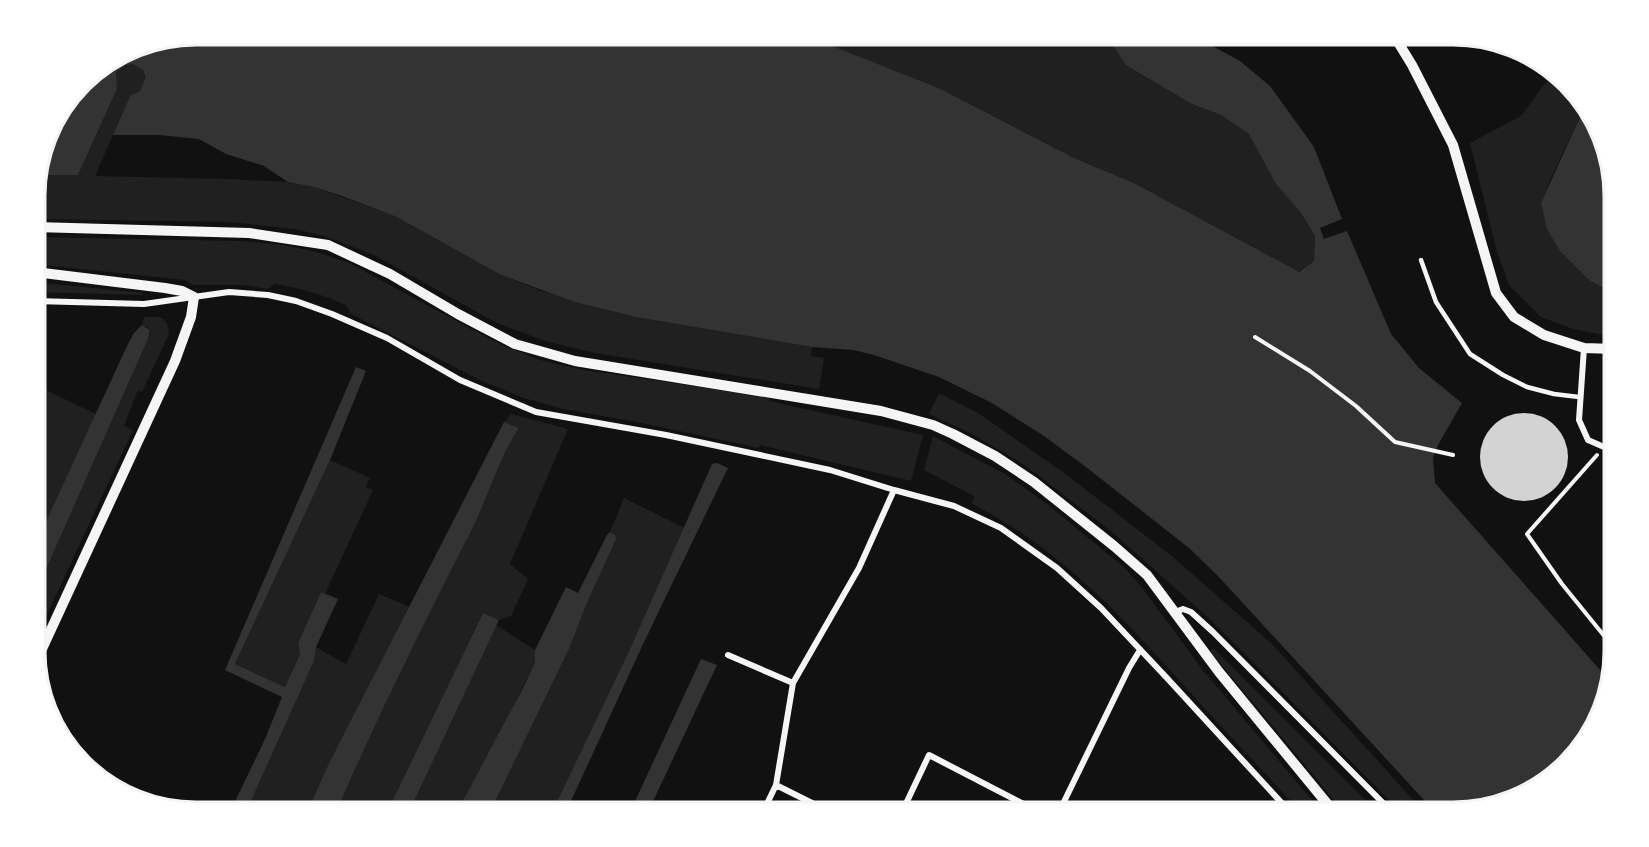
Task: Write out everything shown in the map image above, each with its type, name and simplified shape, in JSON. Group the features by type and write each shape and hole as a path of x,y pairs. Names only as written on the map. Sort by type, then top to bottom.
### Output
{"street":[{"path":"1400,45 1453,145 1496,293 1514,317 1544,335 1584,348 1604,349"},
{"path":"45,227 249,233 328,245 390,273 515,344 575,361 880,411 933,425 995,456 1051,495 1147,575 1173,613 1326,802"},
{"path":"45,273 165,288 182,291 194,297"},
{"path":"45,301 144,304 228,292 268,295 296,301 387,338 460,380 536,412 666,435 830,470 954,506 1001,528 1057,568 1101,608 1278,802"},
{"path":"45,643 175,361 191,317 194,297"},
{"path":"1584,348 1579,420 1588,440 1604,447"},
{"path":"768,802 776,785 793,682 859,568 894,490"},
{"path":"1173,613 1183,609 1191,612 1382,802"},
{"path":"1064,802 1140,650"},
{"path":"728,655 793,682"},
{"path":"907,802 929,755 1020,802"},
{"path":"776,785 810,802"}],"lane":[{"path":"1421,260 1436,302 1470,354 1527,387 1579,397"}],"path":[{"path":"1255,337 1310,371 1356,406 1395,442 1453,456"},
{"path":"1604,447 1527,534 1562,584 1604,636"}],"shaded area":[{"path":"830,45 1113,45 1192,104 1221,115 1249,134 1315,236 1314,261 1298,272 1134,183 1074,158 941,89"},
{"path":"830,45 941,89 1074,158 1134,183 1299,272 1314,261 1315,236 1300,212 1276,184 1249,134 1221,115 1192,104 1126,65 1113,45 1210,45 1240,61 1270,86 1314,147 1342,219 1320,228 1324,239 1347,231 1391,334 1419,368 1462,403 1433,458 1435,483 1602,673 1596,699 1578,735 1552,764 1537,776 1501,794 1482,799 1463,802 1426,802 1218,576 1189,548 1044,436 992,403 939,377 853,350 812,347 636,317 575,302 501,275 397,217 314,187 288,182 264,166 226,154 199,139 159,135 113,135 130,96 140,91 146,77 143,70 133,64 125,65 116,72 117,89 78,175 47,175 57,138 76,104 104,76 121,65 148,53 177,46"},
{"path":"133,63 143,70 147,77 140,91 130,96 95,176 288,182 314,187 398,217 501,275 539,290 636,317 812,347 811,356 824,358 819,389 595,353 545,341 497,323 374,255 324,236 295,229 229,222 45,219 47,175 78,175 117,89 116,72 125,65"},
{"path":"1548,80 1560,89 1580,116 1541,204 1604,286 1604,335 1573,329 1541,317 1509,285 1497,252 1470,143 1521,116"},
{"path":"1581,116 1599,157 1603,177 1604,288 1589,280 1560,251 1547,229 1541,203"},
{"path":"45,237 241,241 283,245 317,252 349,263 502,345 540,360 584,370 770,397 769,401 923,435 911,481 760,445 759,448 563,409 524,398 482,381 351,314 346,305 320,295 275,284 268,289 244,285 193,285 184,280 45,265"},
{"path":"45,283 142,293 143,295 45,292"},
{"path":"144,317 159,317 167,323 169,334 142,392 138,390 124,426 133,430 45,619 45,572 148,339 151,331 142,325"},
{"path":"142,325 150,330 45,572 45,524 134,333"},
{"path":"356,367 366,371 330,460 235,664 285,687 300,654 298,643 321,592 338,599 316,647 314,661 251,802 235,802 282,697 225,670"},
{"path":"45,390 96,414 45,524"},
{"path":"939,393 978,413 1063,472 1173,557 1272,644 1415,802 1391,802 1212,621 1111,531 1023,464 972,434 929,414"},
{"path":"511,414 568,429 510,564 528,579 511,616 499,620 483,613 392,802 341,802 385,705 478,515 505,452 519,428 504,422"},
{"path":"504,422 519,428 368,740 340,802 311,802 328,765"},
{"path":"933,436 1005,474 1047,504 1125,568 1202,669 1314,802 1292,802 1140,638 1089,587 1034,542 972,504 974,496 924,470"},
{"path":"330,460 370,478 366,487 373,490 325,594 321,592 298,643 300,654 285,687 235,664"},
{"path":"717,463 728,468 644,642 571,802 557,802 631,647 712,464"},
{"path":"624,498 691,531 683,556 644,643 635,639 557,802 495,802 569,649 613,533 610,532"},
{"path":"610,532 615,535 616,539 569,649 495,802 462,802 524,686 535,662 535,650 566,587 578,593"},
{"path":"379,594 410,607 328,765 311,802 251,802 314,661 316,647 346,664"},
{"path":"483,613 499,620 414,802 392,802"},
{"path":"496,625 535,650 535,662 462,802 414,802"},
{"path":"1213,648 1367,802 1336,802 1210,651"},
{"path":"701,659 717,665 653,802 635,802"}],"building":[{"path":"1524,413 1541,416 1555,426 1565,440 1568,457 1565,474 1555,488 1541,498 1524,501 1507,498 1493,488 1483,474 1480,457 1483,440 1493,426 1507,416"}]}
